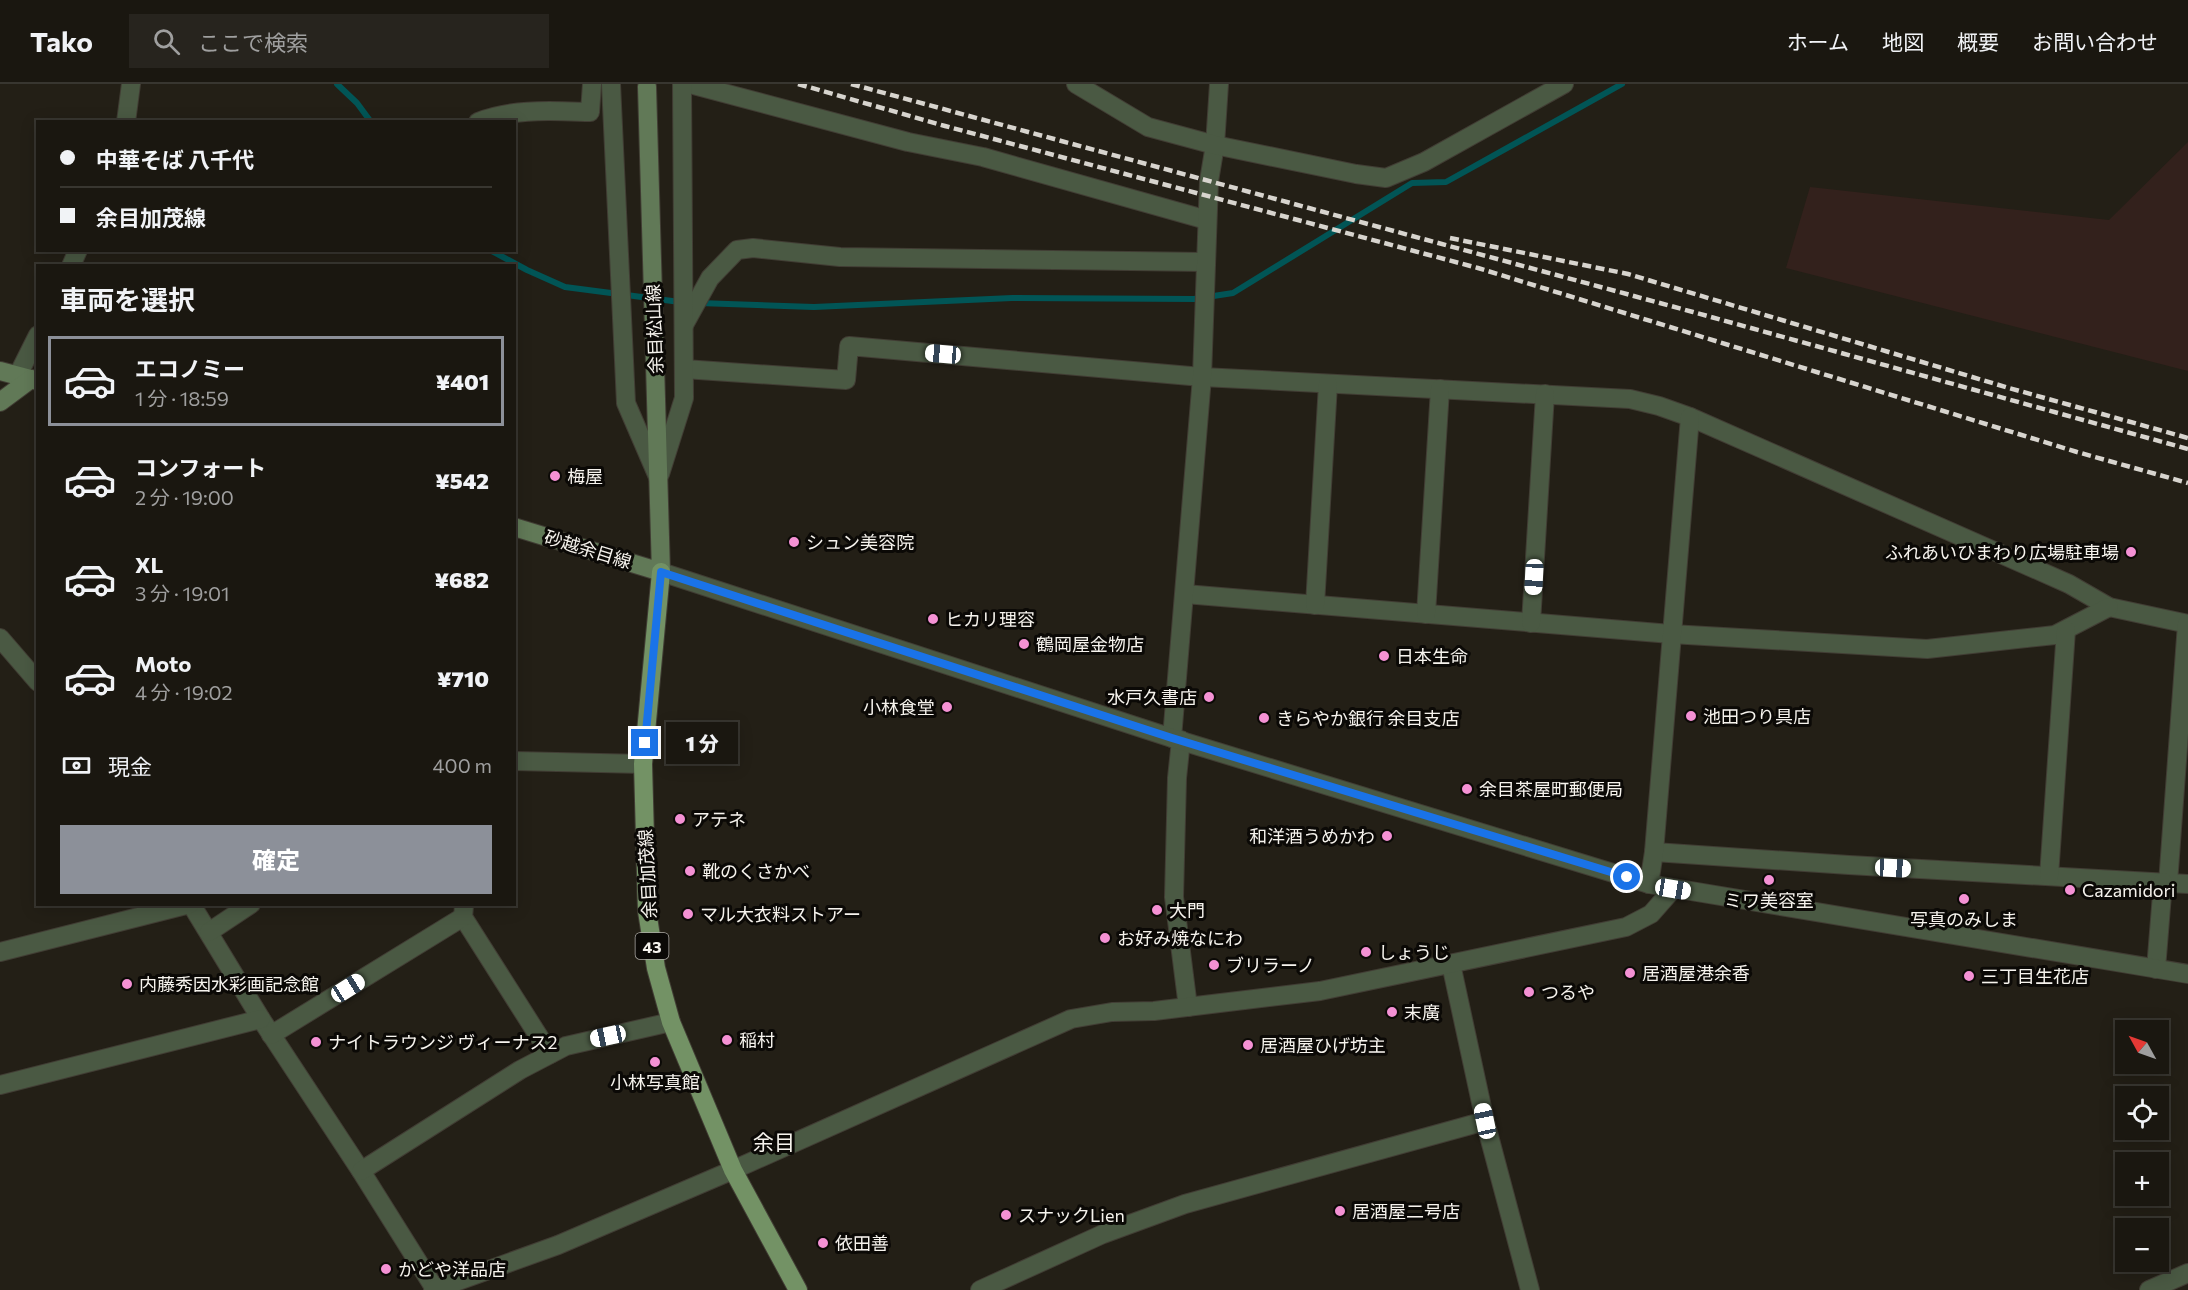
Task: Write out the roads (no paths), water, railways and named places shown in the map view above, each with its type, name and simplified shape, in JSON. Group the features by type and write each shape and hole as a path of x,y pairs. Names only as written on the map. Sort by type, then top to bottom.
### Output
{"main road":[{"name":"余目松山線","path":"647,87 661,572"},
{"path":"0,371 29,378"},
{"path":"0,402 29,378"},
{"name":"砂越余目線","path":"516,528 661,572"},
{"name":"余目加茂線","path":"661,572 644,765 647,911 656,968 671,1022 733,1170 798,1290"}],"street":[{"path":"126,120 131,84"},
{"path":"483,120 492,116 538,111 590,112 592,84"},
{"path":"611,84 626,403 658,478"},
{"path":"658,478 684,398 682,84"},
{"path":"690,84 908,142 992,159 1207,220"},
{"path":"1077,84 1148,127 1215,145 1386,178 1424,162 1564,84"},
{"path":"1188,1007 1174,897 1177,739 1185,594 1202,377 1204,262 1209,181 1215,145 1219,84"},
{"path":"684,326 710,278 737,250 753,248 840,257 1204,262"},
{"path":"29,378 36,345"},
{"path":"684,369 846,380 849,346 1202,377 1630,399 1690,417 2069,584 2109,607 2187,624 2166,882 2156,969"},
{"path":"1315,605 1328,384"},
{"path":"1426,614 1440,389"},
{"path":"1531,623 1545,394"},
{"path":"1649,884 1654,852 1690,417"},
{"path":"661,572 1177,739 1649,884 2188,974"},
{"path":"1185,594 1671,634 1927,649 2055,635 2109,607"},
{"path":"2049,876 2066,630"},
{"path":"0,638 36,680"},
{"path":"516,761 644,765"},
{"path":"1654,852 2188,884"},
{"path":"191,906 271,1035 361,1171 434,1290 558,1245 733,1170 1071,1019 1112,1012 1154,1011 1320,991 1626,927 1651,914 1673,889"},
{"path":"0,952 182,906"},
{"path":"209,932 248,906"},
{"path":"271,1035 464,911 550,1054"},
{"path":"1451,964 1485,1121 1530,1290"},
{"path":"0,1086 261,1019"},
{"path":"361,1171 520,1070 566,1046 671,1022"},
{"path":"980,1290 1103,1234 1185,1203 1485,1121"},
{"path":"2149,1290 2188,1273"}],"waterway":[{"path":"337,84 357,103 370,120"},
{"path":"699,303 814,307 1012,298 1194,299 1233,293 1412,183 1446,182 1622,84"},
{"path":"494,252 516,264"},
{"path":"516,264 565,287 680,302"}],"railway":[{"path":"798,84 945,126 1478,268 2077,452 2188,483"},
{"path":"851,84 2188,449"},
{"path":"1450,238 1628,274 2009,388 2188,438"}],"place":[{"name":"梅屋","path":"555,476"},
{"name":"シュン美容院","path":"794,542"},
{"name":"ふれあいひまわり広場駐車場","path":"2131,552"},
{"name":"ヒカリ理容","path":"933,619"},
{"name":"鶴岡屋金物店","path":"1024,644"},
{"name":"日本生命","path":"1384,656"},
{"name":"水戸久書店","path":"1209,697"},
{"name":"小林食堂","path":"947,707"},
{"name":"池田つり具店","path":"1691,716"},
{"name":"きらやか銀行 余目支店","path":"1264,718"},
{"name":"余目茶屋町郵便局","path":"1467,789"},
{"name":"アテネ","path":"680,819"},
{"name":"和洋酒うめかわ","path":"1387,836"},
{"name":"靴のくさかべ","path":"690,871"},
{"name":"ミワ美容室","path":"1769,880"},
{"name":"Cazamidori","path":"2070,890"},
{"name":"写真のみしま","path":"1964,899"},
{"name":"大門","path":"1157,910"},
{"name":"マル大衣料ストアー","path":"688,914"},
{"name":"お好み焼なにわ","path":"1105,938"},
{"name":"しょうじ","path":"1366,952"},
{"name":"ブリラーノ","path":"1214,965"},
{"name":"居酒屋港余香","path":"1630,973"},
{"name":"三丁目生花店","path":"1969,976"},
{"name":"内藤秀因水彩画記念館","path":"127,984"},
{"name":"つるや","path":"1529,992"},
{"name":"末廣","path":"1392,1012"},
{"name":"稲村","path":"727,1040"},
{"name":"ナイトラウンジ ヴィーナス2","path":"316,1042"},
{"name":"居酒屋ひげ坊主","path":"1248,1045"},
{"name":"小林写真館","path":"655,1062"},
{"name":"居酒屋二号店","path":"1340,1211"},
{"name":"スナックLien","path":"1006,1215"},
{"name":"依田善","path":"823,1243"},
{"name":"かどや洋品店","path":"386,1269"}],"district":[{"name":"余目","path":"774,1141"}]}
